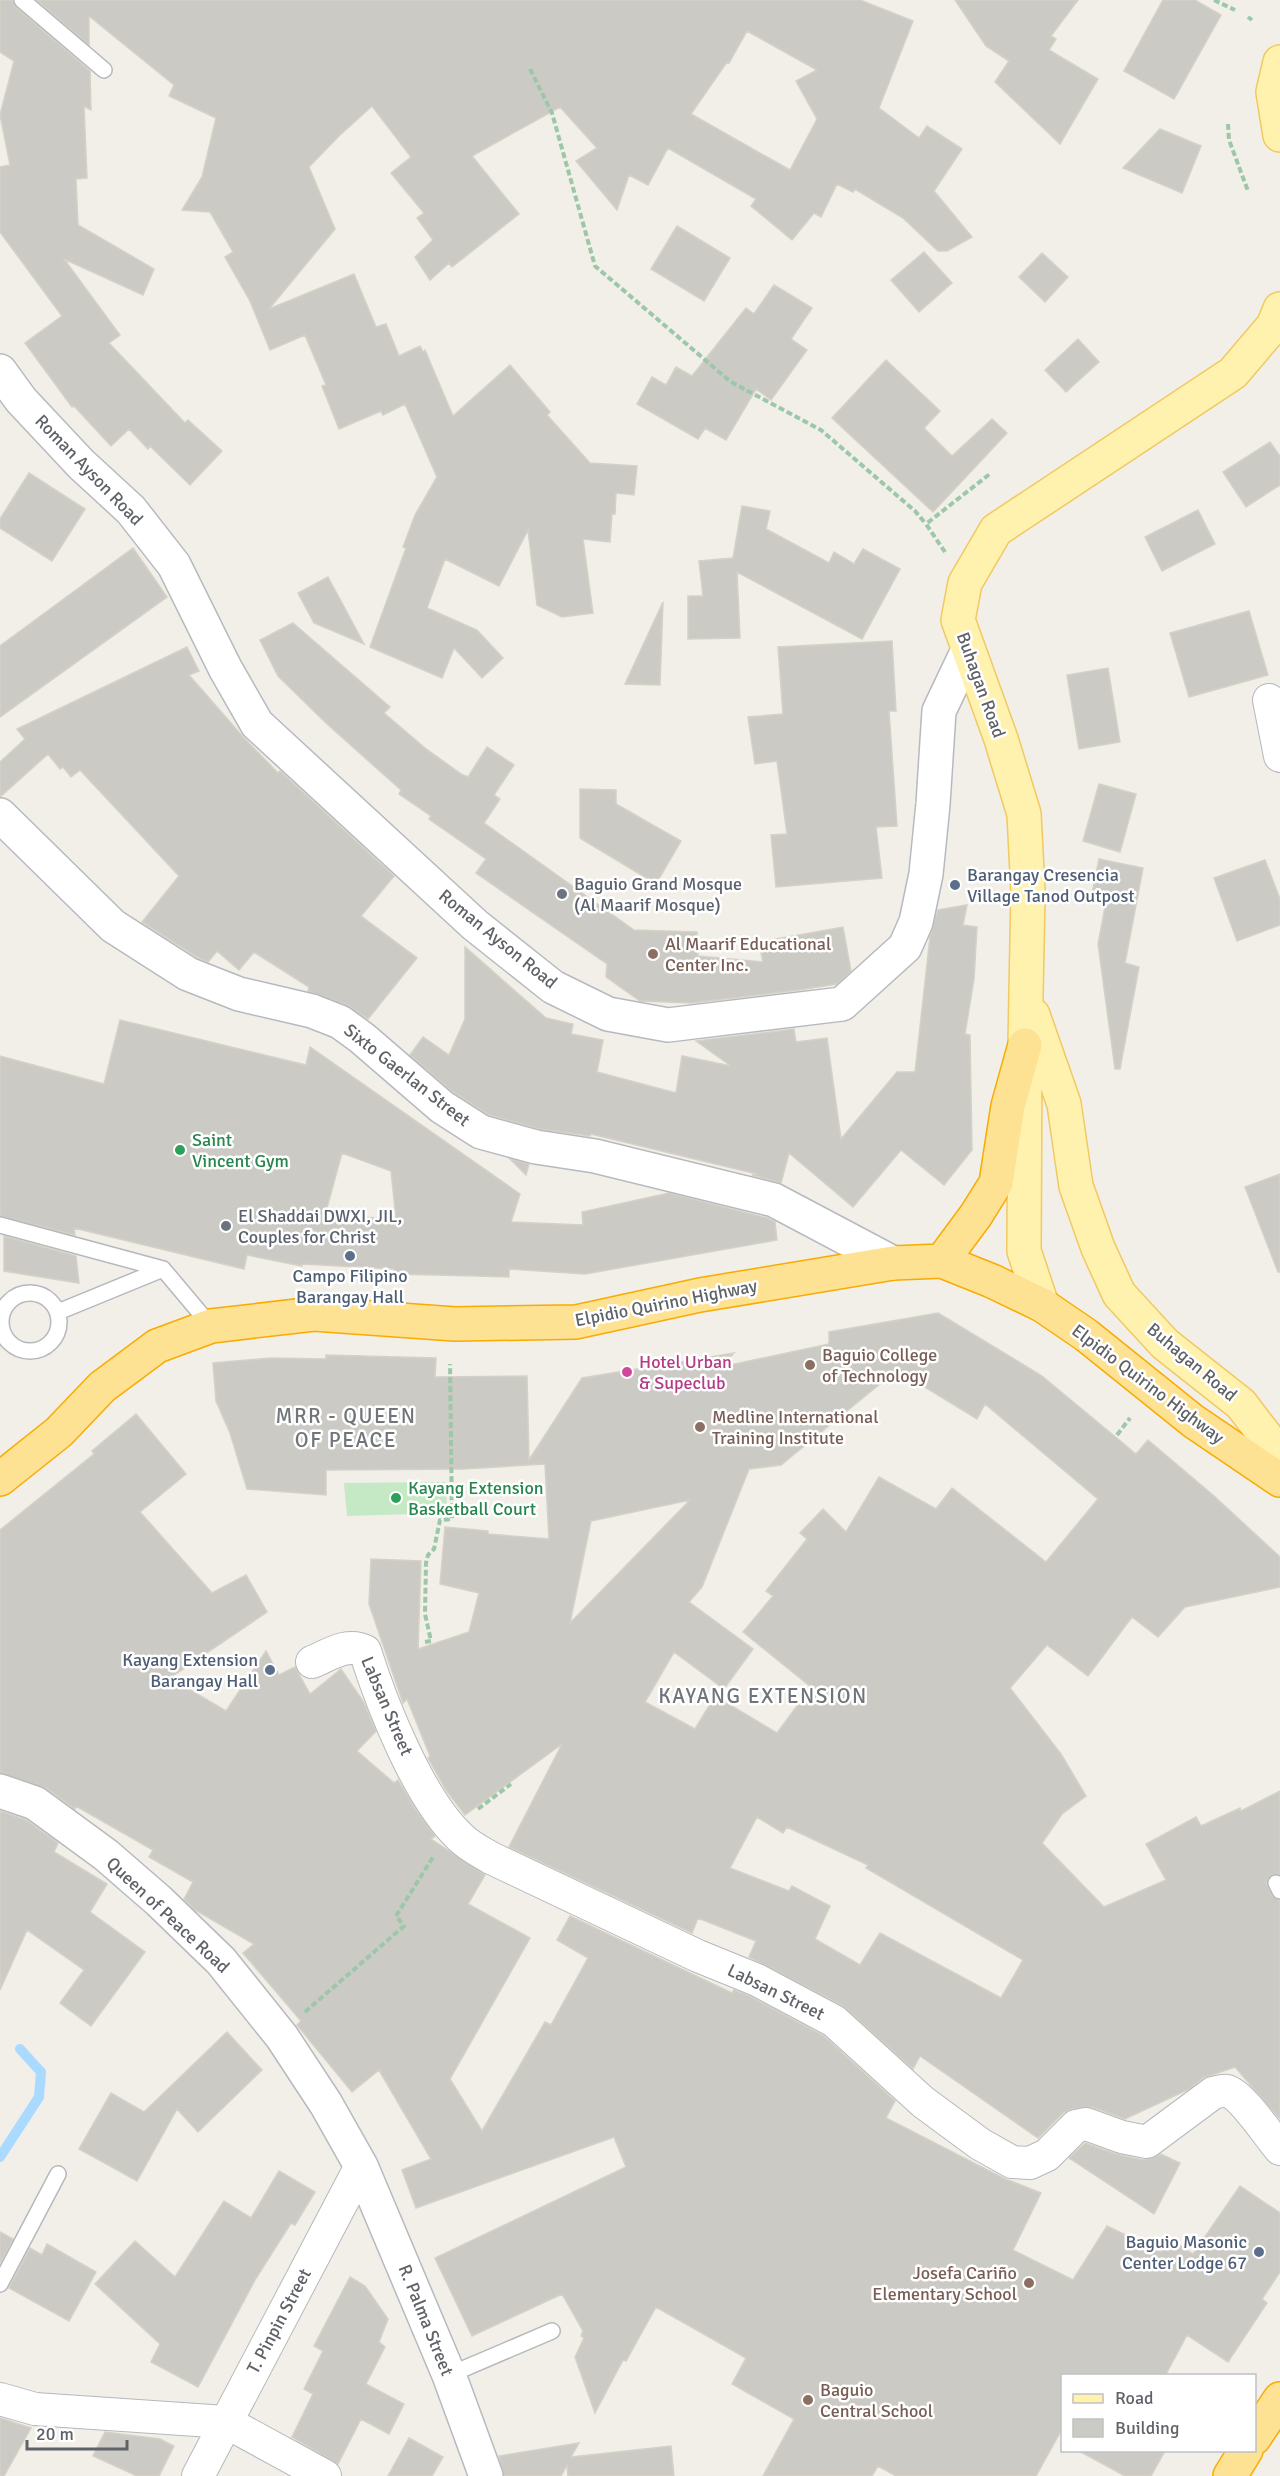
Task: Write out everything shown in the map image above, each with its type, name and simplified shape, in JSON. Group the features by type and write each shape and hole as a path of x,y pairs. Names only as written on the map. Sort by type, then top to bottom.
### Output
{"highway":[{"path":"942,1261 996,1184 1008,1106 1025,1045"},
{"name":"Elpidio Quirino Highway","path":"0,1479 59,1432 102,1387 157,1346 211,1326 314,1314 455,1324 576,1322 700,1295 893,1263 942,1261 1042,1305 1086,1335 1192,1421 1280,1480"},
{"path":"1256,2435 1280,2399"},
{"path":"1230,2476 1245,2452"}],"main road":[{"path":"1280,62 1273,92 1280,135"},
{"name":"Buhagan Road","path":"1042,1305 1024,1251 1025,994 1028,892 1024,814 1001,739 958,620 965,583 996,530 1233,373 1273,326 1280,309"},
{"name":"Buhagan Road","path":"1025,994 1064,1104 1076,1186 1098,1248 1119,1294 1165,1344 1241,1404 1280,1455"}],"street":[{"name":"Roman Ayson Road","path":"0,371 21,400 81,464 131,510 174,565 225,668 257,724 476,925 553,987 608,1014 668,1025 842,1004 905,948 916,921 926,874 939,711 968,650"},
{"path":"1269,700 1280,756"},
{"name":"Sixto Gaerlan Street","path":"0,815 113,926 188,974 239,994 312,1011 340,1022 442,1107 481,1132 536,1147 595,1156 774,1200 893,1263"},
{"name":"Labsan Street","path":"312,1662 347,1647 357,1647 365,1651 406,1756 436,1807 461,1838 491,1858 698,1956 757,1980 834,2021 922,2102 980,2144 1012,2162 1030,2163 1047,2155 1076,2126 1086,2124 1122,2138 1147,2142 1213,2093 1225,2090 1233,2094 1244,2105 1280,2149"},
{"name":"Queen of Peace Road","path":"0,1791 35,1803 106,1855 221,1960 282,2037 326,2104 361,2166"},
{"name":"R. Palma Street","path":"361,2166 448,2375 486,2476"},
{"name":"T. Pinpin Street","path":"198,2476 361,2166"},
{"path":"0,2399 35,2409 226,2422 325,2476"}],"lane":[{"path":"22,0 104,70"},
{"path":"0,1226 163,1269 211,1326"},
{"path":"58,1312 163,1269"},
{"path":"0,2284 58,2174"},
{"path":"448,2375 552,2331"}],"path":[{"path":"1214,0 1235,10"},
{"path":"530,69 552,113 595,266 731,381 821,430 915,511 965,583"},
{"path":"1228,124 1229,140 1248,191"},
{"path":"926,524 991,473"},
{"path":"425,1642 431,1641 424,1614 426,1563 428,1555 434,1549 440,1520 452,1519 450,1364"},
{"path":"1117,1435 1130,1418"},
{"path":"471,1814 511,1784"},
{"path":"299,2017 405,1926 396,1916 434,1856"}],"green space":[{"name":"Kayang Extension Basketball Court","path":"447,1482 446,1513 347,1516 344,1483"}],"building":[{"path":"0,0 12,0 16,7 90,71 91,110 84,106 87,178 76,179 78,225 154,269 143,295 64,259 120,335 109,343 185,423 188,420 222,451 190,485 150,446 148,449 129,429 111,446 74,406 72,407 25,343 62,316 0,232 0,167 10,165 0,115 14,61 0,52"},
{"path":"37,0 860,0 913,21 879,108 919,138 927,126 962,149 934,191 972,237 947,251 938,251 903,218 855,189 853,192 837,184 821,217 814,213 792,240 751,206 756,199 668,148 648,185 629,175 617,210 576,161 597,148 560,107 472,156 519,214 452,267 449,263 430,280 415,257 433,240 417,218 424,213 391,173 411,157 372,106 309,167 335,229 269,309 354,274 376,327 386,324 399,356 420,346 423,352 425,350 453,416 510,365 550,412 547,415 590,463 637,466 634,495 616,493 610,542 583,539 593,613 562,617 537,605 528,530 499,586 445,559 427,608 477,630 503,658 482,678 454,648 442,678 370,647 406,548 403,547 415,515 437,477 405,404 383,415 381,411 339,429 322,386 326,385 305,335 270,350 250,301 225,257 233,252 210,212 182,210 202,177 216,118 169,96 174,85 89,16 89,45","holes":["747,31 817,70 796,81 817,119 790,170 691,114 727,62 729,63"]},
{"path":"955,0 1078,0 1051,36 1056,39 1049,50 1098,79 1060,144 995,82 1009,61 986,46"},
{"path":"1163,0 1195,0 1221,15 1174,99 1124,71"},
{"path":"1160,129 1201,146 1182,193 1123,168"},
{"path":"677,226 730,258 704,301 651,269"},
{"path":"924,252 952,283 919,312 891,280"},
{"path":"1042,253 1068,277 1045,302 1019,277"},
{"path":"774,285 812,308 791,339 807,350 771,400 756,389 726,440 705,428 698,439 637,404 652,377 666,385 676,367 692,376 746,308 754,314"},
{"path":"1078,339 1099,362 1066,392 1045,370"},
{"path":"886,360 940,411 924,428 952,456 992,419 1007,433 933,512 832,418"},
{"path":"1270,442 1280,456 1280,485 1246,507 1223,472"},
{"path":"29,473 85,509 52,561 0,528 0,519"},
{"path":"742,506 770,511 766,529 829,563 834,552 854,564 863,549 900,569 862,639 737,572 740,638 688,639 688,596 703,596 699,561 733,558"},
{"path":"1198,510 1215,544 1162,571 1145,537"},
{"path":"133,548 167,597 0,717 0,646"},
{"path":"328,577 364,644 314,623 298,593"},
{"path":"663,602 660,685 625,684"},
{"path":"1249,611 1268,675 1189,697 1170,633"},
{"path":"293,623 390,707 384,713 425,748 461,774 468,777 487,747 514,765 494,795 500,799 484,823 634,930 697,932 698,956 763,962 759,942 843,927 851,971 837,984 799,990 691,1003 640,1001 606,977 607,964 476,873 486,859 429,819 431,816 399,794 401,790 326,723 278,676 260,640"},
{"path":"892,641 896,711 889,711 897,826 876,827 882,878 776,887 771,835 787,834 777,761 755,764 748,717 783,714 778,647"},
{"path":"187,647 199,671 189,675 244,738 278,773 280,771 394,876 361,916 417,958 368,1019 347,1005 308,991 309,987 254,952 239,970 217,951 208,962 142,922 179,876 80,770 71,777 63,767 60,769 48,754 0,797 0,762 25,739 17,729"},
{"path":"1108,668 1120,742 1079,749 1067,675"},
{"path":"1099,784 1136,794 1120,852 1083,841"},
{"path":"580,789 616,790 616,804 681,841 656,884 580,838"},
{"path":"1099,859 1143,868 1125,963 1139,967 1120,1069 1115,1069 1098,944 1107,897 1092,894"},
{"path":"1265,860 1280,899 1280,925 1237,941 1214,878"},
{"path":"967,905 963,925 977,927 974,979 965,1034 970,1035 972,1150 944,1185 901,1150 853,1207 789,1153 781,1183 752,1175 757,1174 591,1134 590,1136 540,1129 489,1115 453,1092 410,1055 423,1037 449,1055 465,1019 465,947 546,1018 573,1024 571,1034 603,1040 597,1072 676,1093 682,1056 731,1066 696,1041 794,1029 796,1042 827,1038 841,1139 897,1072 915,1072 930,937 938,910"},
{"path":"120,1020 306,1065 310,1047 520,1194 511,1222 583,1225 582,1212 669,1193 767,1218 775,1222 777,1240 585,1274 509,1269 509,1277 394,1274 394,1269 302,1264 302,1266 247,1255 244,1269 74,1228 75,1235 0,1216 0,1056 104,1084","holes":["342,1153 391,1171 396,1219 325,1215"]},
{"path":"510,1159 529,1164 526,1175"},
{"path":"1280,1174 1280,1272 1278,1272 1245,1187"},
{"path":"4,1236 76,1256 79,1283 4,1271"},
{"path":"938,1313 1042,1376 1136,1454 1148,1440 1214,1496 1280,1557 1280,1587 1185,1607 1158,1637 1132,1617 1088,1676 1047,1645 1010,1688 1061,1754 1086,1796 1062,1814 1042,1843 1104,1907 1166,1880 1146,1844 1196,1817 1201,1826 1240,1808 1241,1811 1280,1791 1280,1874 1271,1875 1266,1883 1272,1896 1280,1901 1280,2119 1235,2067 1203,2078 1189,2089 1125,2119 1092,2107 1072,2109 1063,2113 1038,2138 920,2056 913,2069 842,2005 749,1957 756,1941 698,1918 692,1933 509,1847 562,1744 465,1815 446,1790 428,1758 430,1756 407,1699 403,1703 369,1604 371,1559 421,1561 418,1649 469,1632 479,1593 440,1584 445,1527 488,1531 488,1534 549,1539 545,1464 463,1469 326,1470 326,1495 247,1489 230,1433 216,1401 213,1363 271,1358 326,1359 326,1355 436,1358 435,1377 527,1376 529,1460 582,1378 734,1353 721,1367 829,1344 829,1332","holes":["897,1370 977,1419 985,1404 1098,1499 1046,1562 952,1488 936,1509 879,1477 846,1532 823,1509 800,1533 807,1539 766,1591 773,1596 743,1632 811,1687 777,1733 715,1696 695,1729 645,1702 674,1652 724,1689 753,1649 689,1602 702,1587 749,1469 781,1465","690,1500 570,1623 591,1521","757,1817 783,1833 787,1827 868,1865 866,1868 1023,1960 1001,1998 880,1933 860,1965 815,1939 830,1906 792,1886 789,1891 730,1868"]},
{"path":"136,1414 186,1474 140,1512 212,1593 246,1575 267,1612 170,1678 226,1711 266,1651 279,1675 295,1667 310,1694 341,1669 363,1701 376,1731 357,1751 394,1783 398,1780 435,1836 431,1839 485,1875 468,1904 530,1938 450,2079 482,2131 545,2022 551,2025 588,1958 557,1940 570,1916 732,1993 734,1990 749,1996 824,2036 895,2101 886,2118 1003,2178 1041,2193 1013,2250 1073,2280 1107,2226 1161,2252 1169,2238 1193,2254 1240,2186 1280,2213 1280,2272 1262,2299 1267,2303 1228,2362 1187,2335 1166,2374 1061,2374 1061,2431 1036,2476 896,2476 878,2466 872,2476 763,2476 794,2419 732,2384 746,2358 656,2307 626,2361 623,2360 595,2413 575,2357 584,2338 581,2336 583,2331 562,2294 472,2336 435,2258 626,2167 614,2137 416,2208 402,2170 431,2159 379,2070 352,2092 297,2025 301,2021 243,1953 254,1944 195,1910 184,1899 193,1882 149,1857 153,1850 76,1806 75,1809 46,1788 0,1773 0,1530 94,1454 92,1451"},
{"path":"0,1811 26,1820 58,1843 54,1852 107,1884 90,1912 145,1952 91,2026 60,2003 84,1970 27,1930 0,1990"},
{"path":"227,2032 262,2070 198,2132 177,2109 137,2181 79,2149 111,2093 144,2112"},
{"path":"1085,2143 1116,2154 1143,2160 1161,2154 1180,2163 1154,2214 1069,2158"},
{"path":"279,2171 315,2192 295,2225 291,2223 255,2280 198,2387 151,2362 160,2344 95,2284 135,2241 175,2277 224,2201 251,2218"},
{"path":"0,2232 13,2239 0,2263"},
{"path":"47,2244 96,2272 69,2321 9,2288 30,2248 42,2255"},
{"path":"350,2277 365,2286 388,2319 379,2342 385,2347 366,2384 404,2404 389,2434 361,2419 338,2464 292,2437 313,2394 304,2389 323,2351 314,2346"},
{"path":"0,2418 31,2428 4,2476 0,2476"},
{"path":"105,2432 160,2439 174,2446 159,2476 137,2476 93,2456"},
{"path":"409,2438 443,2457 432,2476 388,2476"},
{"path":"579,2443 571,2457 671,2446 674,2476 568,2476 567,2465 561,2476 504,2476 499,2456"},
{"path":"1081,2452 1164,2452 1151,2476 1125,2476"}],"waterway":[{"path":"0,2157 39,2097 41,2072 20,2049"}],"place":[{"name":"Barangay Cresencia Village Tanod Outpost","path":"955,885"},
{"name":"Baguio Grand Mosque (Al Maarif Mosque)","path":"562,894"},
{"name":"Al Maarif Educational Center Inc.","path":"653,954"},
{"name":"Saint Vincent Gym","path":"180,1150"},
{"name":"El Shaddai DWXI, JIL, Couples for Christ","path":"226,1226"},
{"name":"Campo Filipino Barangay Hall","path":"350,1256"},
{"name":"Baguio College of Technology","path":"810,1365"},
{"name":"Hotel Urban & Supeclub","path":"627,1372"},
{"name":"Medline International Training Institute","path":"700,1427"},
{"name":"Kayang Extension Basketball Court","path":"396,1498"},
{"name":"Kayang Extension Barangay Hall","path":"270,1670"},
{"name":"Baguio Masonic Center Lodge 67","path":"1259,2252"},
{"name":"Josefa Cariño Elementary School","path":"1029,2283"},
{"name":"Baguio Central School","path":"808,2400"}],"district":[{"name":"MRR - QUEEN OF PEACE","path":"346,1428"},
{"name":"KAYANG EXTENSION","path":"763,1696"}]}
